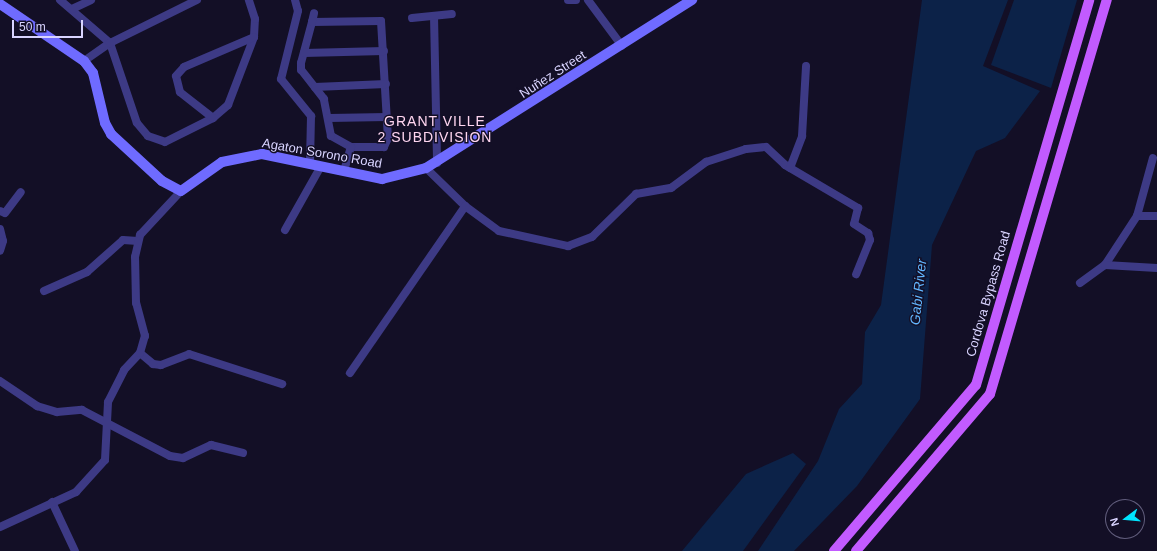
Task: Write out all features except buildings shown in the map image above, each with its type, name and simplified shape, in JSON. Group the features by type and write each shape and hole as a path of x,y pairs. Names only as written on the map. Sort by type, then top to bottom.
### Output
{"main road":[{"name":"Cordova Bypass Road","path":"834,551 976,385 1089,0"},
{"path":"856,551 990,394 1107,0"},
{"path":"1081,28 1098,33"}],"street":[{"path":"60,0 110,43 137,123 148,136 161,142 175,139 213,118 231,100 254,37 255,19 249,0"},
{"path":"72,9 91,0"},
{"path":"84,61 110,43 197,0"},
{"path":"285,230 315,166 311,116 281,79 298,11 295,0"},
{"path":"568,0 576,0"},
{"path":"588,0 622,46"},
{"name":"Nuñez Street","path":"426,168 437,163 692,0"},
{"path":"0,4 84,61 93,73 104,123 111,134 162,181 181,191 154,217 138,241 135,257 136,303 145,336 140,353 124,370 108,402 105,460 99,469 76,492 0,527"},
{"path":"412,18 452,14"},
{"path":"434,16 437,163"},
{"path":"313,17 378,19 382,25 384,51 387,117 386,145 351,147 333,139 324,99 301,70 313,17"},
{"path":"213,118 180,92 176,76 184,67 254,37"},
{"path":"304,53 384,51"},
{"path":"790,168 802,136 806,66"},
{"path":"314,88 386,84"},
{"path":"329,118 387,117"},
{"path":"344,171 351,147"},
{"path":"426,168 465,206 499,231 568,246 592,237 636,194 671,188 706,162 746,149 766,147 790,168 858,208 854,224 868,234 870,240 856,274"},
{"name":"Agaton Sorono Road","path":"181,191 222,162 262,154 382,179 426,168"},
{"path":"1080,283 1105,265 1137,216 1153,158"},
{"path":"0,211 5,213 21,192"},
{"path":"350,373 465,206"},
{"path":"1137,216 1157,216"},
{"path":"0,229 3,241 0,251"},
{"path":"44,291 87,272 123,240 138,241"},
{"path":"1105,265 1157,268"},
{"path":"140,353 153,364 161,365 189,354 282,384"},
{"path":"0,381 37,406 57,412 82,410 107,425 179,458 211,445 243,453"},
{"path":"52,502 75,551"}],"water":[{"name":"Gabi River","path":"922,0 1008,0 983,66 1040,91 1005,138 976,151 932,245 920,399 857,486 794,551 758,551 818,461 839,409 862,384 865,332 881,305"},
{"path":"1014,0 1077,0 1051,88 991,65"},
{"path":"793,453 806,464 743,551 682,551 746,474"}],"district":[{"name":"GRANT VILLE 2 SUBDIVISION","path":"435,130"}]}
